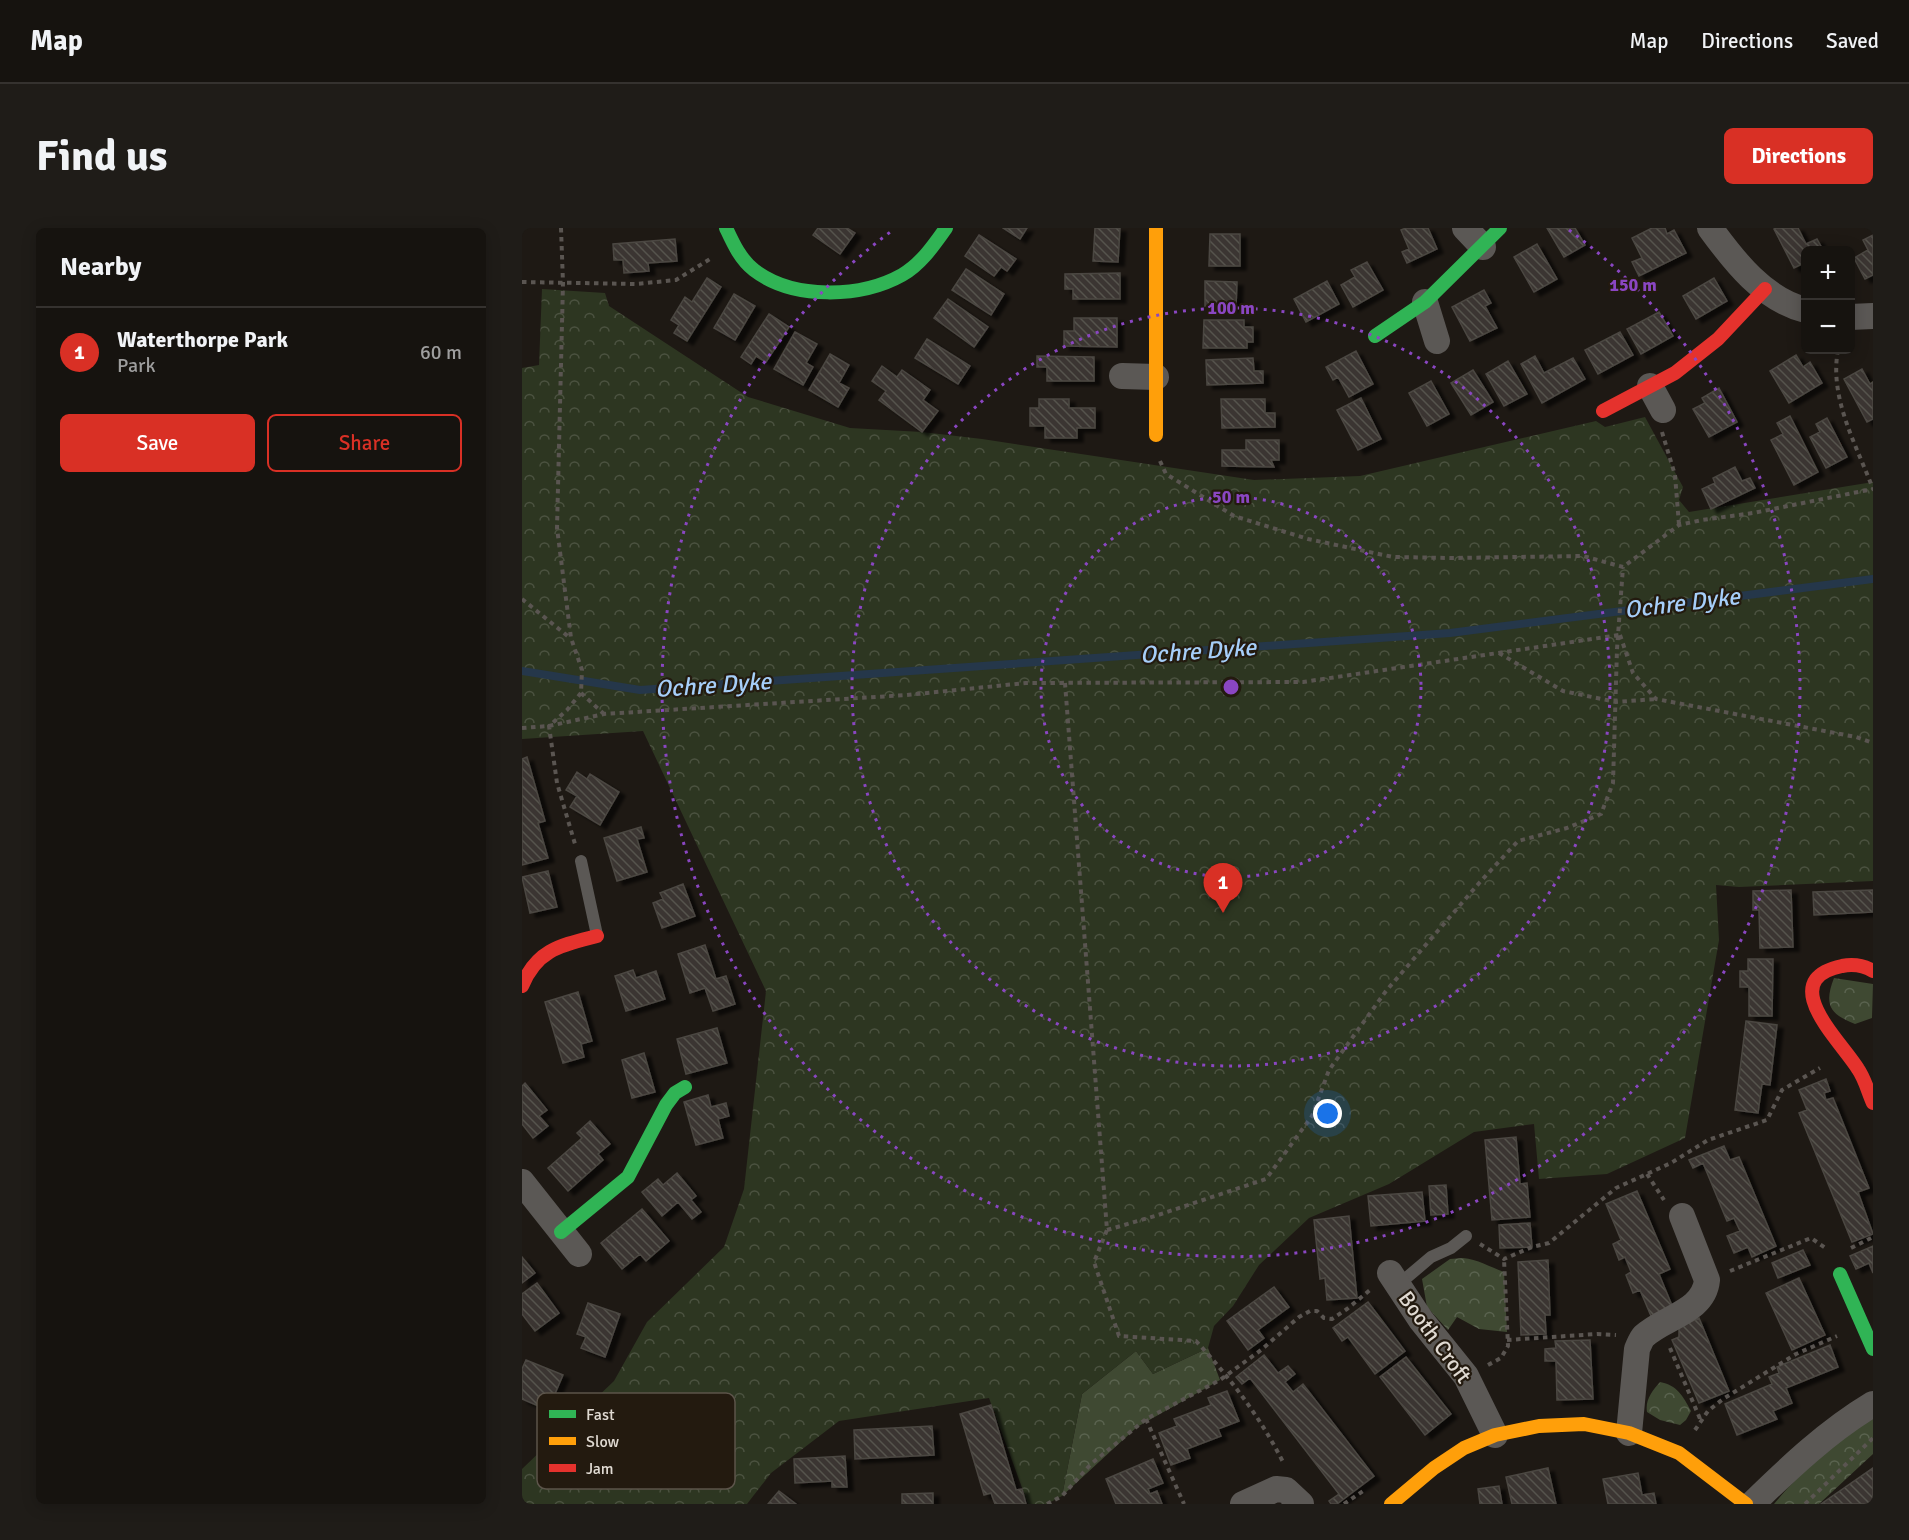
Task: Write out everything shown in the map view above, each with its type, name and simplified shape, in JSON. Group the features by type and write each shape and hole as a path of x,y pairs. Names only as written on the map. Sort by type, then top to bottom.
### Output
{"street":[{"path":"729,234 742,258 754,270 789,286 821,294 848,293 881,284 904,274 926,255 946,228"},
{"path":"1156,228 1156,435"},
{"path":"1465,228 1483,247"},
{"path":"1375,336 1425,302 1500,228"},
{"path":"1710,228 1729,253 1765,289 1783,302 1801,308"},
{"path":"1603,411 1676,373 1718,339 1765,289"},
{"path":"1425,302 1437,341"},
{"path":"1855,317 1873,316"},
{"path":"1122,376 1156,376"},
{"path":"1650,386 1664,410"},
{"path":"522,987 526,973 537,959 553,948 597,936"},
{"path":"1873,971 1866,966 1828,967 1815,978 1811,994 1814,1006 1858,1056 1873,1103"},
{"path":"561,1232 628,1177 666,1105 675,1093 685,1087"},
{"path":"522,1182 579,1254"},
{"path":"1629,1433 1637,1349 1652,1331 1700,1300 1706,1290 1707,1280 1682,1216"},
{"path":"1840,1274 1873,1348"},
{"name":"Booth Croft","path":"1394,1279 1422,1320 1466,1376 1495,1435"},
{"path":"1752,1504 1812,1447 1849,1418 1873,1404"},
{"path":"1390,1504 1434,1468 1464,1448 1495,1435 1539,1426 1584,1424 1629,1433 1679,1453 1746,1504"},
{"path":"1243,1504 1276,1490 1294,1497"}],"lane":[{"path":"581,861 597,936"},
{"path":"1394,1279 1451,1248 1466,1236"}],"path":[{"path":"549,726 581,693 582,670 571,638 557,528 563,283 561,228"},
{"path":"522,282 636,284 676,280 705,263 729,234"},
{"path":"1623,567 1679,525 1873,489 1839,402 1837,354"},
{"path":"1664,410 1662,435 1675,475 1679,525"},
{"path":"1156,435 1155,451 1166,474 1234,516 1308,539 1393,557 1582,556 1623,567"},
{"path":"1107,1230 1266,1179 1312,1116 1329,1070 1373,1008 1480,882 1518,842 1567,828 1601,814 1613,783 1623,567"},
{"path":"522,599 571,638"},
{"path":"522,728 549,726 604,714 907,695 1026,683 1303,682 1619,635"},
{"path":"1619,635 1633,673 1656,699"},
{"path":"1498,653 1563,691 1616,702 1656,699 1856,737 1873,743"},
{"path":"1065,684 1107,1230 1094,1262 1119,1336 1196,1341 1227,1374 1267,1431 1287,1471 1294,1497"},
{"path":"581,693 604,714"},
{"path":"549,726 557,783 581,861"},
{"path":"1503,1259 1532,1247 1549,1243 1616,1188 1671,1163 1708,1140 1767,1120 1782,1090 1814,1073 1858,1056"},
{"path":"1466,1236 1503,1259"},
{"path":"1845,1251 1873,1237"},
{"path":"1707,1280 1810,1238 1831,1252"},
{"path":"1466,1376 1501,1359 1508,1346 1503,1259"},
{"path":"1047,1504 1062,1496 1091,1464 1146,1419 1227,1374 1261,1350 1299,1317 1310,1311 1317,1311 1324,1318 1332,1319 1394,1279"},
{"path":"1679,1453 1708,1411 1723,1399 1796,1354 1863,1325"},
{"path":"1507,1340 1652,1331 1701,1421"},
{"path":"1146,1419 1184,1504"},
{"path":"1805,1504 1873,1438"}],"green space":[{"path":"542,289 605,293 609,306 748,397 850,428 922,432 982,439 1254,480 1360,476 1596,421 1605,427 1645,417 1683,487 1679,500 1689,512 1873,482 1873,881 1739,887 1716,885 1719,940 1685,1138 1607,1174 1539,1179 1534,1124 1474,1132 1389,1184 1309,1218 1259,1265 1233,1306 1214,1326 1208,1348 1153,1374 1136,1351 1082,1394 1062,1496 1047,1504 1028,1504 989,1398 839,1421 771,1473 747,1504 522,1504 522,1469 537,1455 537,1489 735,1489 735,1393 601,1393 614,1381 647,1322 724,1247 744,1189 766,991 643,731 522,739 522,368 539,365"},
{"path":"1834,978 1873,984 1872,1018 1855,1024 1834,1012 1829,995"},
{"path":"1463,1258 1504,1272 1507,1332 1479,1329 1457,1317 1448,1330 1427,1307 1422,1279 1450,1259"},
{"path":"1208,1348 1220,1380 1137,1427 1062,1496 1082,1394 1136,1351 1153,1374"},
{"path":"1660,1382 1666,1383 1679,1392 1691,1411 1680,1425 1660,1420 1647,1412 1648,1400"},
{"path":"1873,1417 1873,1454 1819,1504 1774,1504 1820,1456 1846,1434"}],"building":[{"path":"818,228 847,228 855,233 840,254 813,235"},
{"path":"1003,228 1027,228 1020,239"},
{"path":"1095,228 1120,228 1118,262 1093,261"},
{"path":"1428,228 1437,249 1407,263 1402,252 1409,249 1401,230"},
{"path":"1547,228 1575,228 1585,245 1564,257"},
{"path":"1652,228 1665,228 1667,234 1674,230 1686,253 1639,276 1632,262 1642,258 1632,238"},
{"path":"1798,228 1806,244 1817,239 1821,246 1801,246 1801,264 1794,268 1774,229"},
{"path":"1210,234 1240,234 1240,266 1209,266"},
{"path":"979,235 1016,259 1007,271 1001,267 994,276 965,256"},
{"path":"1873,235 1873,275 1865,279 1855,260 1855,257 1868,250 1863,240"},
{"path":"675,239 677,261 648,263 649,271 624,273 623,260 614,260 613,244"},
{"path":"1537,244 1557,279 1534,292 1514,257"},
{"path":"1367,262 1383,290 1353,307 1341,285 1355,277 1351,270"},
{"path":"966,269 1004,294 991,315 952,290"},
{"path":"1120,273 1120,299 1073,299 1073,289 1065,289 1065,274"},
{"path":"707,278 721,287 687,341 674,333 679,325 671,320 685,297 692,302"},
{"path":"1714,278 1727,301 1696,319 1683,296"},
{"path":"1205,281 1237,282 1236,307 1205,306"},
{"path":"1327,281 1339,304 1306,322 1294,299"},
{"path":"1484,290 1491,303 1485,306 1497,328 1470,341 1452,307"},
{"path":"734,294 755,306 735,340 714,328"},
{"path":"948,299 988,327 974,347 934,318"},
{"path":"1659,312 1673,336 1641,354 1627,329"},
{"path":"769,314 789,327 766,362 756,356 751,364 741,357"},
{"path":"1074,318 1117,318 1117,347 1064,346 1064,331 1074,331"},
{"path":"1204,320 1244,320 1244,327 1253,327 1253,342 1247,342 1247,348 1203,348"},
{"path":"795,332 817,344 806,363 813,367 803,385 774,369"},
{"path":"1620,332 1633,355 1598,374 1585,350"},
{"path":"927,339 970,366 958,384 915,358"},
{"path":"1356,351 1373,384 1349,397 1338,377 1333,380 1326,367"},
{"path":"830,354 849,365 839,383 849,388 838,407 809,390"},
{"path":"1796,355 1803,367 1810,362 1822,383 1789,403 1770,371"},
{"path":"1037,356 1094,357 1094,381 1047,381 1047,367 1037,367"},
{"path":"1535,356 1544,373 1573,358 1585,379 1542,403 1521,364"},
{"path":"1253,358 1254,371 1263,371 1263,383 1207,385 1206,360"},
{"path":"1508,361 1527,394 1504,406 1486,374"},
{"path":"882,366 897,377 902,370 930,390 923,400 938,411 922,432 879,400 886,391 872,381"},
{"path":"1862,369 1870,384 1873,382 1873,419 1867,422 1844,379"},
{"path":"1473,370 1493,402 1471,415 1451,383"},
{"path":"1431,381 1449,414 1427,426 1409,393"},
{"path":"1719,388 1737,422 1709,437 1693,409 1705,403 1702,398"},
{"path":"1361,398 1381,439 1358,450 1337,410"},
{"path":"1039,399 1069,399 1069,408 1095,408 1095,428 1077,428 1077,438 1045,438 1045,426 1030,426 1030,408 1039,408"},
{"path":"1221,399 1265,399 1265,413 1275,413 1275,427 1222,428"},
{"path":"1790,416 1818,472 1794,485 1771,440 1783,434 1777,423"},
{"path":"1827,418 1847,457 1826,468 1810,437 1820,432 1816,424"},
{"path":"1246,440 1279,440 1279,460 1271,460 1274,467 1222,466 1222,450 1246,450"},
{"path":"1735,467 1742,481 1750,478 1755,488 1711,509 1702,489 1715,483 1713,478"},
{"path":"527,757 545,821 538,823 548,858 522,865 522,759"},
{"path":"577,772 587,779 590,774 619,792 600,825 570,807 577,796 566,790"},
{"path":"641,827 644,838 637,839 647,872 617,881 604,838"},
{"path":"548,871 557,907 530,913 522,877"},
{"path":"683,884 695,916 662,928 653,903 663,899 660,893"},
{"path":"1791,890 1793,947 1760,948 1759,910 1753,910 1753,891"},
{"path":"1873,890 1873,912 1814,915 1813,892"},
{"path":"705,945 716,979 726,976 735,1004 713,1011 705,988 690,993 678,954"},
{"path":"1748,959 1773,959 1772,1016 1749,1016 1749,987 1740,987 1740,971 1748,971"},
{"path":"633,970 636,978 656,971 665,999 626,1011 615,976"},
{"path":"578,992 592,1041 581,1044 584,1057 563,1063 545,1002"},
{"path":"1746,1021 1777,1025 1770,1085 1762,1084 1758,1113 1735,1110"},
{"path":"717,1028 727,1063 686,1074 677,1039"},
{"path":"644,1053 655,1092 632,1098 622,1060"},
{"path":"1826,1079 1830,1091 1824,1093 1826,1100 1833,1098 1869,1188 1858,1192 1873,1234 1852,1242 1799,1113 1807,1110 1799,1090"},
{"path":"525,1083 547,1110 539,1116 548,1126 533,1138 522,1124 522,1086"},
{"path":"708,1095 711,1107 726,1103 729,1116 718,1119 723,1138 696,1145 684,1102"},
{"path":"590,1121 610,1144 598,1154 603,1160 568,1191 548,1168 582,1138 577,1133"},
{"path":"1516,1137 1520,1184 1527,1183 1530,1217 1492,1220 1485,1140"},
{"path":"1724,1146 1730,1160 1739,1157 1776,1246 1752,1257 1748,1247 1734,1253 1727,1236 1740,1231 1734,1218 1727,1221 1703,1163 1693,1168 1689,1160"},
{"path":"677,1173 696,1196 691,1200 701,1212 692,1219 678,1202 662,1216 642,1192 658,1179 663,1185"},
{"path":"1446,1185 1448,1214 1431,1215 1429,1186"},
{"path":"1637,1191 1670,1269 1659,1274 1673,1308 1651,1316 1640,1290 1633,1293 1626,1275 1631,1272 1625,1257 1619,1260 1613,1244 1621,1240 1606,1204"},
{"path":"1422,1192 1425,1221 1371,1226 1368,1196"},
{"path":"642,1209 669,1241 646,1261 640,1254 622,1269 601,1243"},
{"path":"1349,1216 1357,1298 1327,1300 1325,1278 1320,1279 1314,1220"},
{"path":"1530,1223 1532,1247 1500,1248 1499,1225"},
{"path":"1873,1246 1873,1273 1869,1263 1856,1269 1850,1256"},
{"path":"1803,1250 1810,1265 1778,1278 1772,1263"},
{"path":"522,1257 535,1273 522,1283"},
{"path":"1548,1260 1550,1315 1545,1315 1546,1334 1521,1335 1518,1262"},
{"path":"1799,1278 1825,1335 1792,1350 1766,1293"},
{"path":"537,1283 559,1313 535,1331 522,1314 522,1294"},
{"path":"1274,1287 1289,1307 1258,1330 1264,1338 1248,1350 1227,1321"},
{"path":"1368,1302 1405,1351 1375,1374 1348,1337 1342,1341 1333,1328"},
{"path":"588,1303 620,1314 605,1357 581,1348 586,1337 577,1334"},
{"path":"1699,1318 1729,1391 1699,1403 1672,1340 1679,1337 1679,1327"},
{"path":"1590,1340 1593,1399 1557,1400 1556,1361 1545,1361 1545,1349 1556,1348 1555,1341"},
{"path":"1830,1345 1838,1367 1786,1388 1792,1403 1773,1411 1777,1419 1737,1435 1725,1404 1772,1384 1769,1377 1779,1373 1777,1367"},
{"path":"1264,1355 1278,1373 1288,1366 1295,1374 1285,1382 1293,1392 1303,1384 1374,1476 1337,1504 1331,1504 1329,1501 1339,1494 1250,1378 1242,1384 1236,1377"},
{"path":"1406,1357 1451,1414 1425,1435 1380,1377"},
{"path":"526,1360 563,1375 555,1393 537,1393 537,1405 522,1399 522,1369"},
{"path":"1227,1391 1239,1421 1218,1429 1221,1436 1187,1449 1190,1458 1171,1465 1159,1433 1177,1426 1174,1419 1211,1405 1208,1398"},
{"path":"991,1405 1016,1490 1022,1489 1026,1504 995,1504 991,1493 984,1495 960,1414"},
{"path":"932,1426 934,1455 855,1459 854,1430"},
{"path":"845,1456 847,1487 832,1487 832,1481 795,1483 794,1459"},
{"path":"1153,1459 1163,1483 1148,1489 1150,1494 1157,1491 1162,1504 1116,1504 1106,1479"},
{"path":"1548,1468 1556,1504 1512,1504 1506,1477"},
{"path":"1873,1468 1873,1504 1821,1504"},
{"path":"1638,1473 1642,1495 1654,1493 1656,1504 1608,1504 1603,1479"},
{"path":"1499,1486 1502,1504 1480,1504 1478,1489"},
{"path":"779,1491 796,1504 768,1504"},
{"path":"933,1493 933,1504 902,1504 902,1494"}],"waterway":[{"name":"Ochre Dyke","path":"522,671 640,690 1450,633 1873,579"}],"traffic: fast":[{"path":"726,228 741,256 754,270 788,287 827,292 867,288 902,275 921,260 946,228"},
{"path":"1375,336 1425,302 1500,228"},
{"path":"561,1232 628,1177 666,1105 675,1093 685,1087"},
{"path":"1840,1274 1873,1349"}],"traffic: slow":[{"path":"1156,228 1156,435"},
{"path":"1391,1504 1434,1468 1464,1448 1495,1435 1539,1426 1584,1424 1629,1433 1679,1453 1746,1504"}],"traffic: jam":[{"path":"1603,411 1675,373 1718,339 1765,289"},
{"path":"522,986 528,974 543,956 562,946 597,936"},
{"path":"1873,971 1862,966 1842,966 1822,973 1813,984 1813,997 1818,1012 1865,1081 1873,1103"}],"place":[{"name":"Waterthorpe Park","path":"1223,913"}]}
